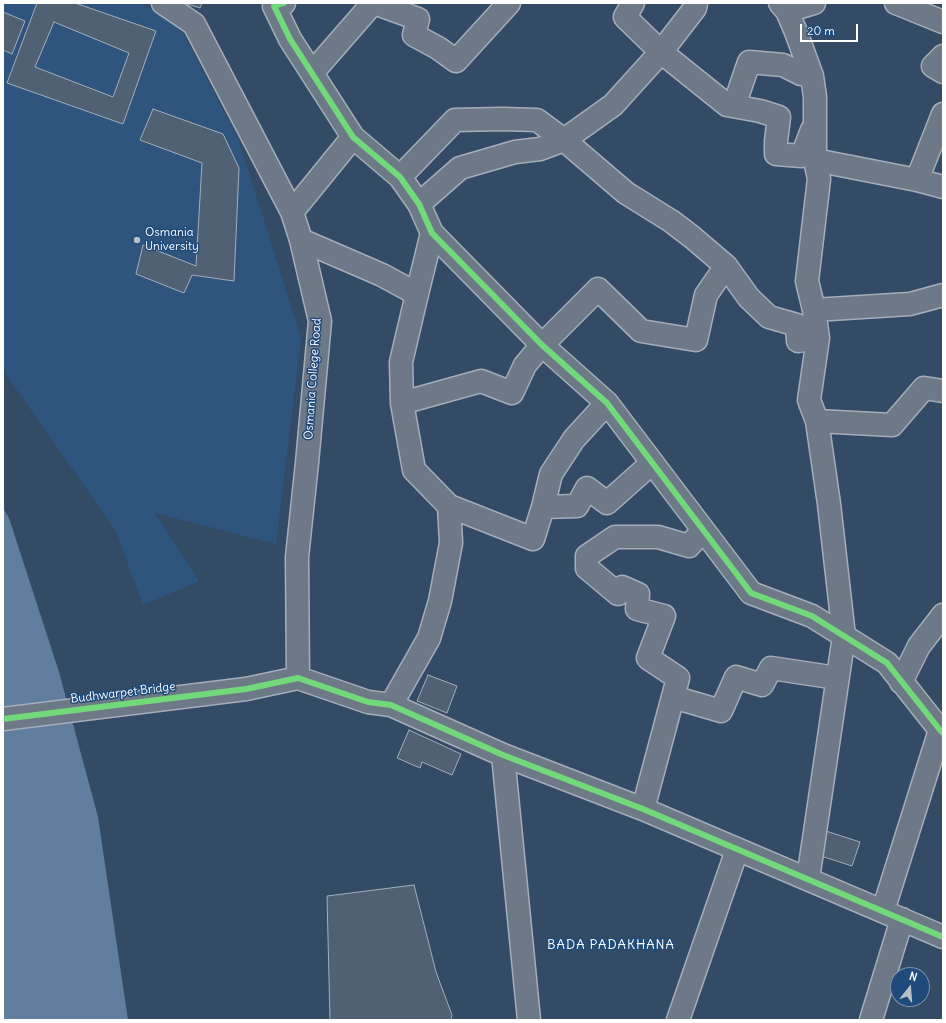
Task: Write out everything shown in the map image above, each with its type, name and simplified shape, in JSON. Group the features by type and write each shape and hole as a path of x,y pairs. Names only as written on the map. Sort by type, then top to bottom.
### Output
{"street":[{"name":"Osmania College Road","path":"163,3 194,24 292,212 302,240 320,321 298,557 298,678"},
{"path":"284,3 274,6 290,39 353,137 400,177 418,204 432,233 542,345 607,404 751,593 812,616 887,664 941,732 893,915 871,1020"},
{"path":"312,73 374,3 418,19 414,35 456,60 509,3"},
{"path":"633,3 625,17 661,52 727,105 779,116 776,154 802,156 815,123"},
{"path":"418,204 460,168 515,152 540,149 564,140 613,105 661,52 694,8 696,3"},
{"path":"808,880 844,636 829,504 817,421 808,400 818,338 814,310 807,281 819,179 815,160 815,97 812,76 796,32 783,7 814,3"},
{"path":"901,4 943,22"},
{"path":"943,56 933,66 943,72"},
{"path":"734,106 749,62 783,65 801,74 812,76"},
{"path":"916,180 943,114"},
{"path":"400,177 455,120 537,120 564,140 626,193 671,220 726,266 748,298 769,318 797,325 798,341 818,338"},
{"path":"292,212 353,137"},
{"path":"815,160 916,180 943,187"},
{"path":"432,233 401,362 402,403 414,470 448,506 533,539 551,474 574,439 607,404"},
{"path":"302,240 382,275 417,294"},
{"path":"402,403 480,381 512,393 526,365 542,345 598,289 641,331 696,340 706,295 726,266"},
{"path":"814,310 910,304 943,295"},
{"path":"817,421 892,425 924,388 943,391"},
{"path":"543,507 576,506 587,488 607,503 652,463"},
{"path":"391,705 429,638 440,601 451,543 448,506"},
{"path":"643,809 678,678 648,658 664,616 637,609 638,594 622,587 618,594 587,568 587,556 615,537 658,536 689,546 703,530"},
{"path":"901,682 919,646 943,615"},
{"path":"673,697 721,711 736,677 762,685 771,668 837,678"},
{"path":"298,678 368,702 391,705 503,755 643,809 943,937"},
{"name":"Budhwarpet Bridge","path":"3,719 246,689 298,678"},
{"path":"503,755 529,1020"},
{"path":"678,1020 737,850"}],"shaded area":[{"name":"Osmania University","path":"3,3 142,3 180,28 239,141 301,338 276,544 155,513 199,581 143,605 116,531 3,370"},
{"path":"3,508 9,518 59,672 98,817 128,1020 3,1020"}],"building":[{"path":"37,3 75,3 156,31 123,124 7,83","holes":["54,22 129,53 113,97 35,67"]},
{"path":"184,3 202,3 200,8"},
{"path":"3,12 25,21 12,54 3,50"},
{"path":"153,109 223,134 239,168 234,281 192,275 184,293 136,274 143,245 196,266 202,163 140,140"},
{"path":"428,675 457,686 447,713 417,701"},
{"path":"409,730 461,754 452,775 422,762 420,768 397,758"},
{"path":"826,831 860,842 852,866 818,855"},
{"path":"414,885 436,972 452,1015 451,1020 330,1020 327,896"}],"cycle path":[{"path":"284,3 274,6 290,39 353,137 400,177 419,204 432,233 542,345 607,403 751,593 812,616 887,663 943,733"},
{"path":"3,719 246,689 298,678 368,702 391,705 503,755 643,809 943,937"}],"place":[{"name":"Osmania University","path":"137,240"}],"district":[{"name":"BADA PADAKHANA","path":"611,945"}]}
